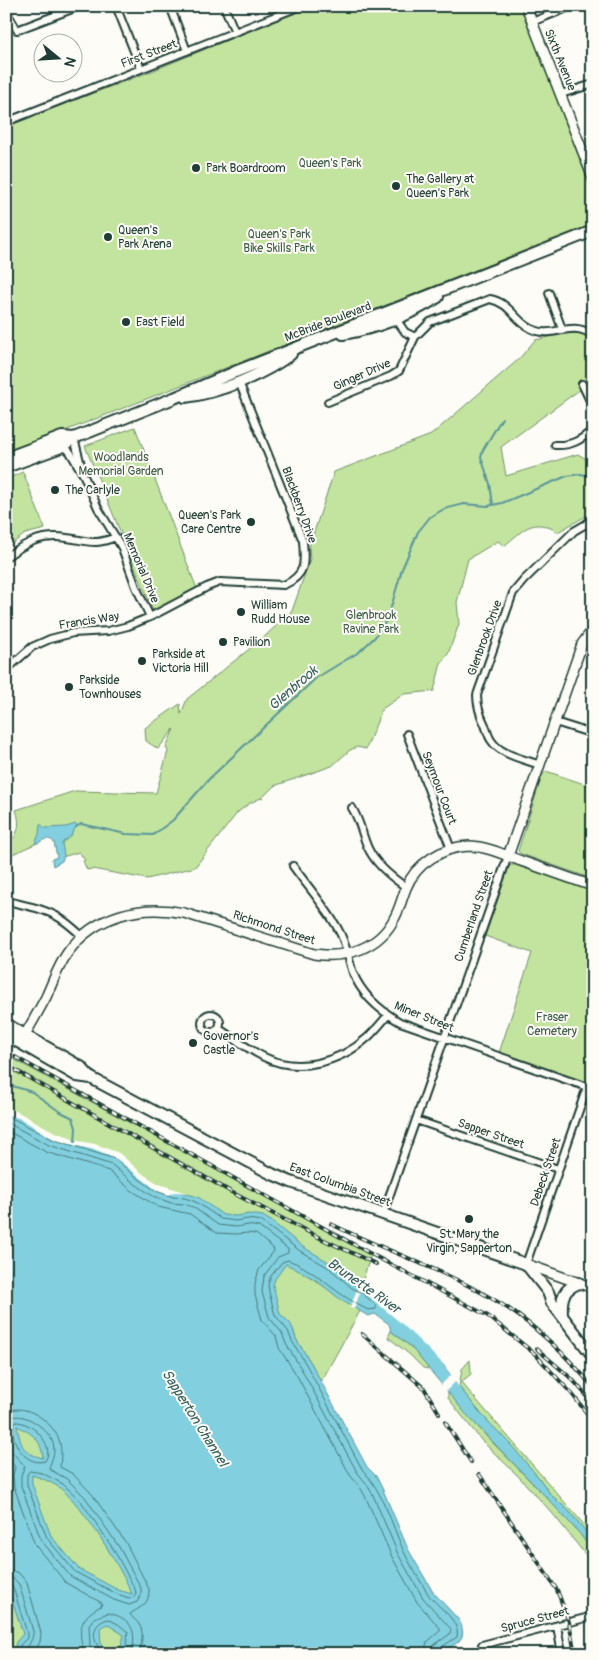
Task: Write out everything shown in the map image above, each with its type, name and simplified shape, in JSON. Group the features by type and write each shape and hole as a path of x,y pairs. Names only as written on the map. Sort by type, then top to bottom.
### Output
{"main road":[{"name":"McBride Boulevard","path":"6,467 64,446 74,438 318,339 593,231"},
{"path":"318,339 363,330 396,319 427,304 458,284"},
{"path":"174,398 204,395 238,382 279,363 301,346"},
{"name":"McBride Boulevard","path":"6,458 62,438 74,438"},
{"name":"East Columbia Street","path":"6,1024 22,1039 77,1076 91,1078 272,1174 526,1264"},
{"name":"East Columbia Street","path":"6,1035 22,1039"},
{"path":"511,1259 562,1314 593,1356"},
{"path":"526,1264 548,1292 552,1303"},
{"path":"562,1314 561,1303 565,1292 579,1283"}],"street":[{"path":"6,11 16,30 80,6"},
{"path":"116,6 140,69"},
{"path":"170,6 187,51"},
{"path":"224,6 235,32"},
{"path":"278,6 281,14"},
{"name":"First Street","path":"6,122 300,6"},
{"name":"Sixth Avenue","path":"526,6 593,178"},
{"path":"532,22 572,6"},
{"path":"560,94 593,84"},
{"path":"549,293 562,329"},
{"name":"Ginger Drive","path":"328,402 399,371 415,337 430,322 490,299 497,300 508,306 526,326 535,331 545,333 562,329 581,330 593,335"},
{"path":"396,319 405,332 415,337"},
{"name":"Blackberry Drive","path":"207,587 220,582 267,586 284,585 292,582 299,575 303,566 303,541 238,382"},
{"path":"582,384 593,407"},
{"path":"555,445 567,446 587,435 593,429"},
{"name":"Memorial Drive","path":"74,438 84,476"},
{"name":"Memorial Drive","path":"64,446 70,452 84,476 98,508 116,537 150,617"},
{"path":"590,522 593,530"},
{"name":"Glenbrook Drive","path":"540,765 501,750 495,745 479,713 477,695 513,593 574,531 590,522"},
{"path":"6,557 25,544 47,538 69,538 97,544 116,537"},
{"name":"Francis Way","path":"6,670 32,647 50,639 73,633 108,631 128,626 150,617 207,587"},
{"name":"Cumberland Street","path":"383,1214 555,722 593,629"},
{"path":"555,722 593,734"},
{"name":"Seymour Court","path":"406,734 451,849"},
{"path":"352,808 357,816 368,848 379,865 394,880 406,887"},
{"name":"Richmond Street","path":"22,1039 46,998 59,966 68,952 82,936 98,925 120,914 148,909 167,909 314,954 328,956 362,950 377,940 395,918 406,887 414,874 425,862 451,849 470,846 480,847 593,886"},
{"name":"Miner Street","path":"293,866 337,926 354,973 369,1000 388,1016 400,1022 590,1088"},
{"path":"6,900 45,911 64,921 82,936"},
{"path":"218,1028 265,1058 285,1064 304,1066 327,1061 350,1050 367,1038 388,1016"},
{"name":"Debeck Street","path":"526,1264 558,1169 590,1088"},
{"name":"Sapper Street","path":"416,1120 558,1169"},
{"name":"East Columbia Street","path":"526,1264 593,1288"},
{"name":"Spruce Street","path":"482,1645 593,1616"},
{"path":"557,1626 562,1654"}],"green space":[{"name":"Queen's Park","path":"310,6 522,6 593,194 593,224 6,454 6,126 152,71"},
{"name":"Glenbrook Ravine Park","path":"568,333 582,333 593,339 593,373 589,383 501,447 506,476 578,454 593,463 593,512 558,532 541,525 529,527 504,546 498,541 468,559 457,602 459,624 448,654 441,663 434,691 404,694 382,709 366,749 357,747 350,750 332,766 274,786 263,797 250,803 238,812 195,867 147,879 92,869 87,870 83,861 85,860 79,852 59,858 51,833 37,840 35,844 6,857 6,844 14,838 18,830 16,810 75,791 156,793 168,751 166,747 174,729 158,749 146,741 145,728 180,704 181,714 187,699 263,638 292,611 310,559 309,547 334,472 431,435 519,359 535,340"},
{"name":"Woodlands Memorial Garden","path":"135,427 197,589 153,611 85,446"},
{"path":"23,472 45,529 25,534 6,548 6,479"},
{"path":"546,771 593,787 593,879 521,854 518,851 542,776"},
{"name":"Fraser Cemetery","path":"511,865 593,891 593,1086 499,1053 532,953 485,936"},
{"path":"6,1055 371,1255 362,1282 355,1285 364,1294 274,1242 6,1110"},
{"path":"253,1248 300,1270 360,1311 321,1382 296,1339 293,1329 280,1314"},
{"path":"391,1331 411,1347 429,1369 423,1368 388,1337"},
{"path":"470,1360 471,1374 461,1382 593,1535 593,1540 568,1510 551,1495 539,1478 459,1387 462,1369"},
{"path":"448,1392 486,1436 580,1534 593,1552 593,1564 553,1514 481,1440 448,1398"},
{"path":"26,1412 93,1498 164,1654 80,1654 55,1557 9,1419"},
{"path":"6,1559 41,1654 6,1654"}],"water":[{"path":"40,824 45,828 66,827 76,824 78,826 62,844 64,856 62,861 53,866 52,859 57,857 54,842 47,839 35,844"},
{"name":"Sapperton Channel","path":"6,1110 54,1135 108,1151 158,1186 198,1197 223,1215 249,1214 263,1216 303,1247 332,1264 355,1284 402,1318 444,1365 482,1415 511,1445 551,1495 568,1510 593,1540 593,1552 580,1534 548,1499 465,1413 411,1347 391,1331 389,1324 375,1314 368,1316 341,1300 316,1280 286,1264 273,1285 280,1314 290,1323 296,1339 367,1467 376,1476 408,1549 433,1592 459,1620 463,1633 462,1638 440,1654 119,1654 124,1635 107,1624 100,1628 101,1645 111,1654 14,1652 16,1642 23,1634 6,1581","holes":["17,1426 35,1438 40,1446 43,1458 31,1454 24,1448 21,1444","32,1475 50,1482 69,1496 90,1522 110,1553 132,1594 118,1590 79,1569 51,1536 32,1484"]}],"pier":[{"path":"6,1107 73,1140 95,1144 119,1153 143,1174 159,1184 187,1193 174,1192 169,1195 159,1192 118,1160 99,1151 57,1141 21,1119 6,1114"},
{"path":"359,1284 404,1316 411,1326 429,1341 459,1382 459,1387 455,1382 446,1391 440,1386 451,1375 444,1365 401,1323 361,1290 354,1309 350,1308"}],"waterway":[{"path":"493,505 490,484 481,457 483,450 502,418"},
{"name":"Glenbrook","path":"76,827 81,824 126,834 153,835 173,820 210,778 316,678 359,652 375,637 388,618 402,569 418,532 430,517 444,509 464,504 488,506 502,503 567,476 580,474 593,476"},
{"path":"6,1084 32,1092 59,1111 73,1118 76,1128 75,1142"}],"railway":[{"path":"6,1052 371,1254 488,1316 535,1354 572,1394 593,1421"},
{"path":"6,1065 233,1193 322,1239 376,1264"},
{"path":"331,1224 444,1274 509,1309 554,1345 593,1387"},
{"path":"362,1334 424,1388 439,1413"},
{"path":"537,1349 572,1379 593,1403"},
{"path":"445,1422 471,1462"},
{"path":"479,1474 557,1590 569,1622 575,1654"}],"place":[{"name":"Park Boardroom","path":"196,168"},
{"name":"The Gallery at Queen's Park","path":"396,186"},
{"name":"Queen's Park Arena","path":"108,237"},
{"name":"East Field","path":"126,322"},
{"name":"The Carlyle","path":"55,490"},
{"name":"Queen's Park Care Centre","path":"251,522"},
{"name":"William Rudd House","path":"241,612"},
{"name":"Pavilion","path":"223,642"},
{"name":"Parkside at Victoria Hill","path":"142,661"},
{"name":"Parkside Townhouses","path":"69,687"},
{"name":"Governor's Castle","path":"193,1043"},
{"name":"St. Mary the Virgin, Sapperton","path":"469,1219"}],"park label":[{"name":"Queen's Park Bike Skills Park","path":"279,241"}],"water label":[{"name":"Brunette River","path":"364,1286"}]}
